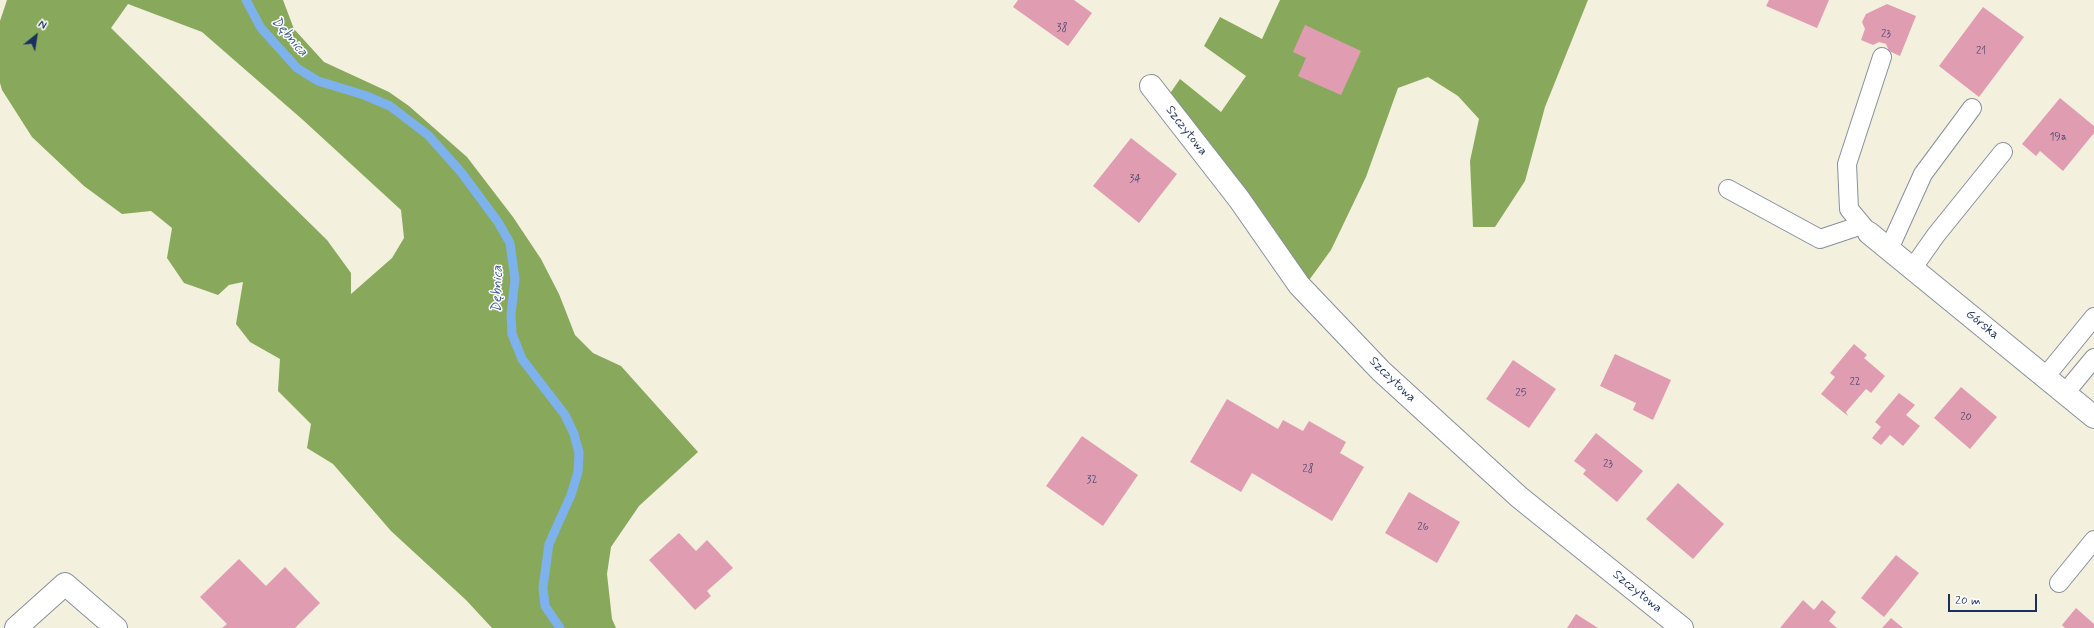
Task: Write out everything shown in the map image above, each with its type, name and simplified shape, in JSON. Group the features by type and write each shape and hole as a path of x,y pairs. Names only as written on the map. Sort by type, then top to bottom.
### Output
{"street":[{"name":"Szczytowa","path":"1151,86 1239,199 1299,285 1381,371 1519,497 1682,628"},
{"name":"Górska","path":"1865,229 2094,417"},
{"path":"16,628 65,584 116,628"}],"lane":[{"path":"1728,189 1820,239 1865,229 1849,209 1847,164 1882,57"},
{"path":"1889,249 1923,174 1972,108"},
{"path":"1912,269 1936,235 2002,152"},
{"path":"2045,377 2094,317"},
{"path":"2065,393 2094,358"},
{"path":"2059,583 2094,540"}],"green space":[{"path":"7,0 283,0 294,29 324,62 389,92 409,106 467,157 513,217 541,259 559,294 575,335 593,353 621,366 698,452 639,506 611,547 607,574 612,619 616,628 492,628 466,600 391,531 333,464 307,448 311,424 278,391 280,359 250,342 236,324 243,282 229,285 218,295 184,283 167,258 172,228 151,211 122,214 84,186 32,137 2,90 0,83 0,21","holes":["128,4 202,32 303,120 401,210 404,238 392,258 351,294 351,273 327,240 111,28"]},
{"path":"1280,0 1588,0 1545,107 1525,181 1495,227 1473,227 1470,161 1479,119 1458,96 1428,77 1398,88 1366,177 1331,250 1299,294 1164,102 1180,79 1221,112 1246,76 1204,46 1220,17 1262,39"}],"building":[{"path":"1018,0 1074,0 1092,13 1068,46 1013,7"},
{"path":"1769,0 1829,0 1817,28 1766,6"},
{"path":"1887,4 1916,16 1900,56 1889,51 1886,44 1879,42 1873,45 1861,40 1865,29 1862,22 1866,14"},
{"path":"1983,7 2024,37 1979,97 1939,66"},
{"path":"1305,25 1361,51 1341,95 1298,76 1306,58 1293,52"},
{"path":"2060,98 2094,126 2094,133 2063,171 2040,151 2036,156 2022,144"},
{"path":"1131,138 1177,174 1139,223 1093,186"},
{"path":"1854,344 1867,355 1864,358 1885,376 1871,393 1866,389 1846,412 1848,416 1821,394 1835,377 1830,373"},
{"path":"1615,354 1671,380 1653,420 1633,410 1636,403 1600,386"},
{"path":"1513,360 1556,389 1529,428 1486,399"},
{"path":"1961,387 1997,417 1970,449 1934,418"},
{"path":"1899,393 1915,405 1906,415 1920,426 1903,446 1890,435 1881,445 1872,438 1881,427 1875,422"},
{"path":"1227,399 1278,429 1283,420 1303,431 1309,421 1346,442 1340,453 1364,467 1332,521 1252,473 1241,492 1190,462"},
{"path":"1596,433 1643,471 1617,502 1583,474 1586,470 1574,461"},
{"path":"1082,436 1138,475 1103,526 1046,486"},
{"path":"1678,483 1724,524 1693,559 1646,519"},
{"path":"1409,492 1460,522 1437,563 1385,533"},
{"path":"679,533 696,551 707,540 733,568 707,591 711,596 695,610 649,560"},
{"path":"1896,555 1919,573 1884,617 1861,598"},
{"path":"239,559 266,586 285,567 320,603 295,628 222,628 227,624 200,597"},
{"path":"1803,600 1814,610 1822,600 1836,612 1829,621 1837,628 1780,628"},
{"path":"2076,608 2094,624 2094,628 2065,628 2062,625"},
{"path":"1576,614 1598,628 1567,628"},
{"path":"1891,618 1903,628 1882,628"}],"waterway":[{"name":"Dębnica","path":"246,0 261,28 297,68 318,81 364,95 390,106 428,135 461,172 498,222 510,243 515,279 511,315 512,334 522,359 565,415 574,434 579,453 578,472 571,495 549,544 543,587 545,606 560,628"}]}
